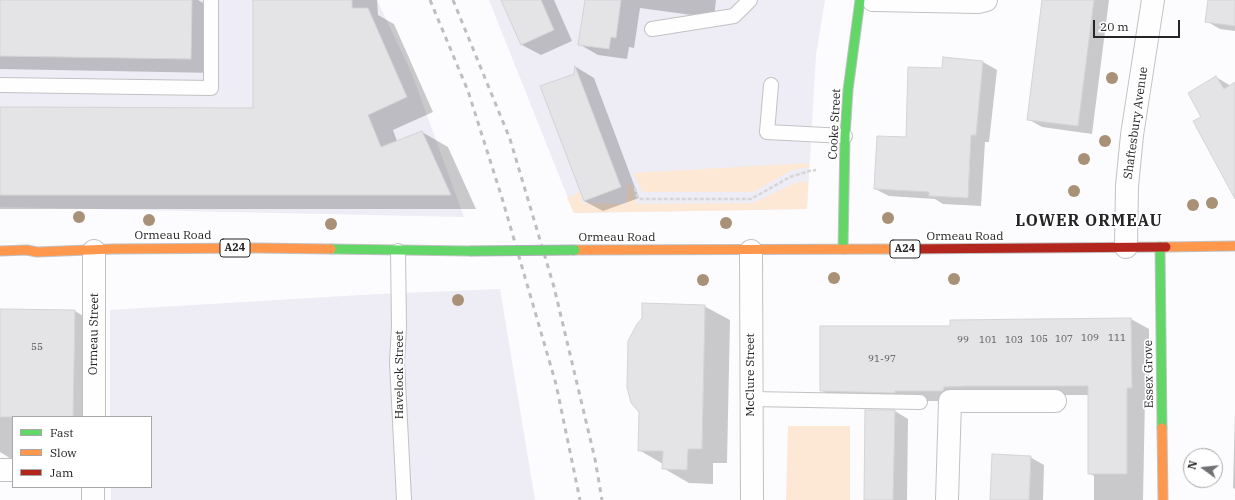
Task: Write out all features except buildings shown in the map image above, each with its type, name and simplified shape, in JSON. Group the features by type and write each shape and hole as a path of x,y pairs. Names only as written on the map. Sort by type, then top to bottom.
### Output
{"main road":[{"name":"Cooke Street","path":"843,249 845,136 848,90 860,0"},
{"name":"Ormeau Road","path":"0,251 94,251 112,249 232,248 398,251 751,251 1235,246"},
{"name":"Essex Grove","path":"1160,247 1163,500"}],"street":[{"path":"873,0 978,2 986,0"},
{"name":"Shaftesbury Avenue","path":"1126,247 1127,186 1132,135 1154,0"},
{"name":"Ormeau Street","path":"94,251 94,416"},
{"name":"McClure Street","path":"751,251 752,500"},
{"path":"947,500 950,401 1055,401"},
{"path":"0,470 12,470"},
{"path":"93,488 93,500"}],"lane":[{"path":"0,85 211,88 211,0"},
{"path":"652,29 734,16 750,0"},
{"path":"771,85 767,132 845,136"},
{"name":"Havelock Street","path":"398,251 399,320 397,362 404,500"},
{"path":"751,399 920,402"}],"path":[{"path":"635,188 637,196 641,199 751,198 790,176 816,170"}],"shaded area":[{"path":"0,0 377,0 412,74 464,217 0,207"},
{"path":"489,0 825,0 816,55 807,209 574,213"},
{"path":"809,163 809,167 792,170 753,192 643,192 633,173"},
{"path":"808,181 807,209 574,213 567,198 580,192 582,203 626,204 627,184 631,185 637,204 753,203 795,183"},
{"path":"500,289 535,500 111,500 111,488 152,488 152,416 110,416 110,310 379,294"},
{"path":"788,426 850,426 850,500 786,500"}],"railway":[{"path":"430,0 468,91 502,198 556,384 580,500"},
{"path":"453,0 510,139 554,287 595,459 602,500"}],"traffic: fast":[{"path":"843,249 845,136 848,90 860,0"},
{"path":"1160,247 1162,428"},
{"path":"331,249 470,251"},
{"path":"470,251 575,250"}],"traffic: slow":[{"path":"1166,247 1235,246"},
{"path":"0,251 27,250 37,252 113,249 256,248 331,249"},
{"path":"575,250 907,249"},
{"path":"1162,428 1163,500"}],"traffic: jam":[{"path":"907,249 1166,247"}],"district":[{"name":"LOWER ORMEAU","path":"1089,221"}]}
